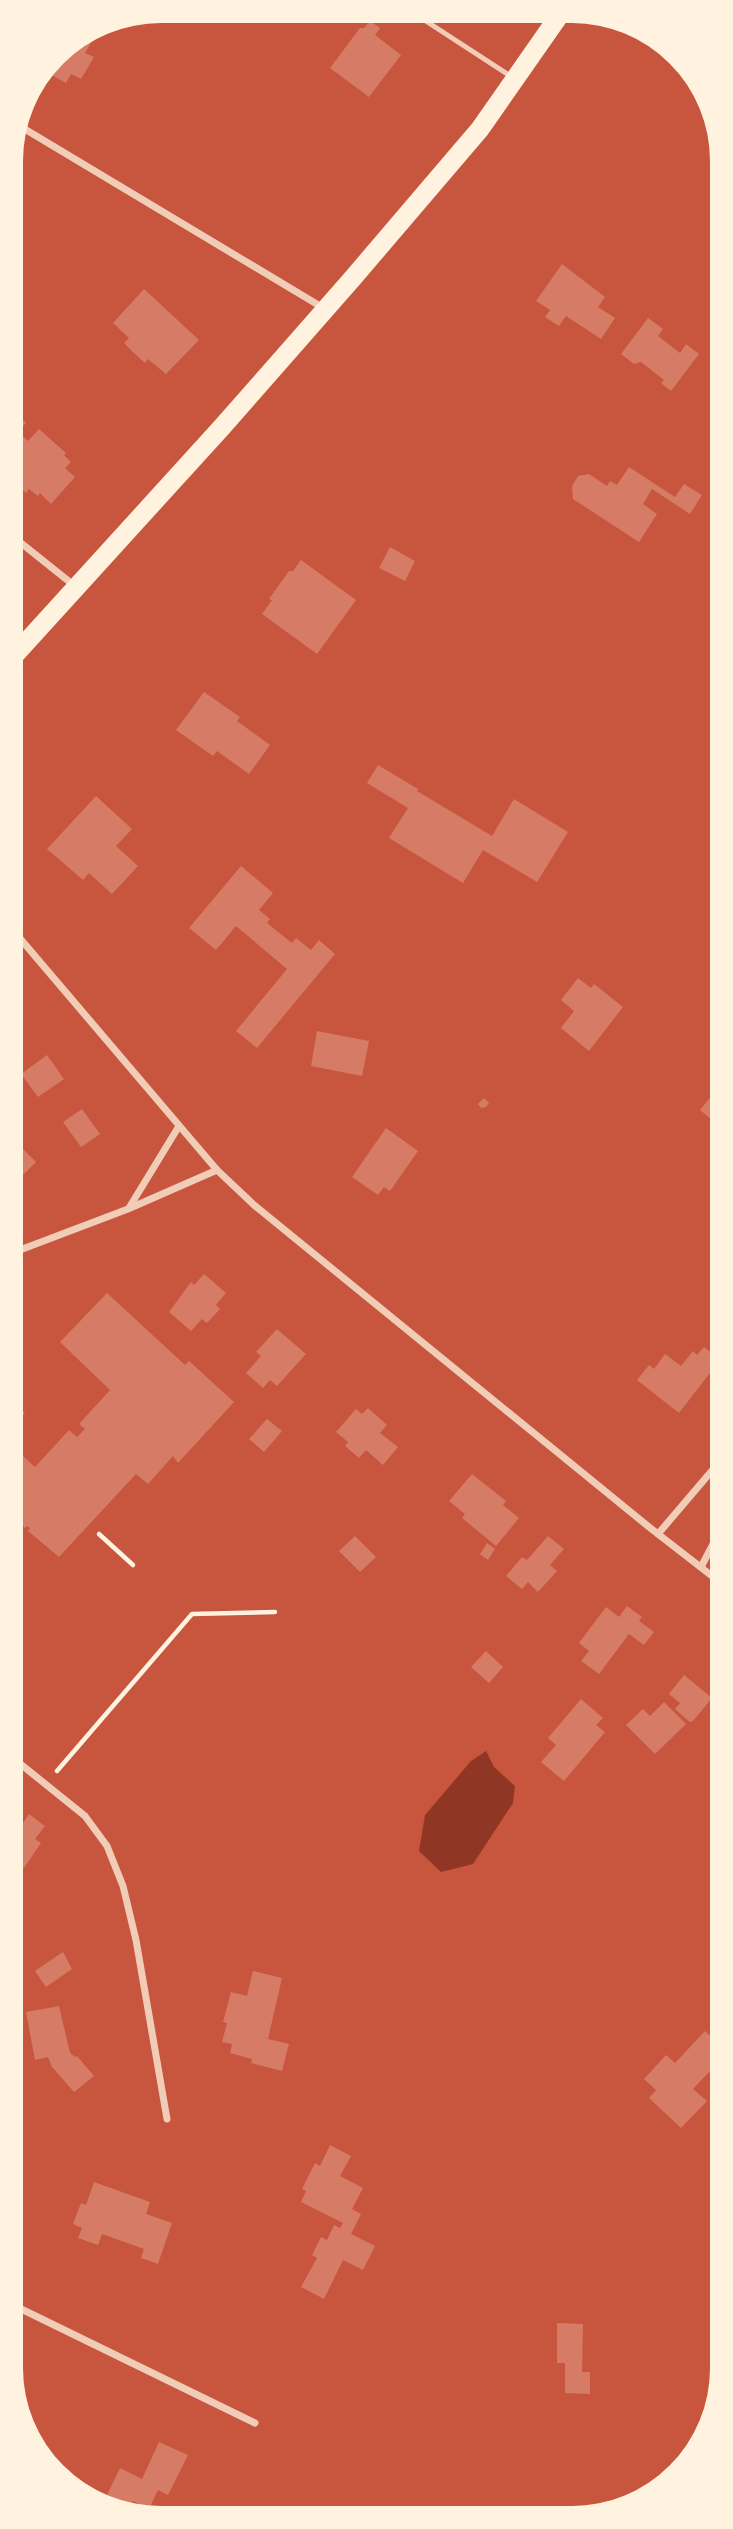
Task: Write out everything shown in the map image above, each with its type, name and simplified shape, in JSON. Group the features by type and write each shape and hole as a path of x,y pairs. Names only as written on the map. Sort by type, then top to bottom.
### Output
{"highway":[{"path":"23,646 326,309 480,129 554,23"}],"street":[{"path":"26,130 326,309"},
{"path":"23,545 76,588"},
{"path":"23,942 179,1126 254,1205 710,1574"},
{"path":"128,1209 179,1126"},
{"path":"23,1249 128,1209 218,1170"},
{"path":"659,1534 710,1473"},
{"path":"701,1567 710,1550"},
{"path":"23,1766 85,1816 107,1846 123,1886 135,1940 167,2119"},
{"path":"23,2310 255,2423"}],"lane":[{"path":"429,23 514,79"}],"path":[{"path":"99,1534 133,1565"},
{"path":"57,1771 192,1614 275,1612"}],"shaded area":[{"path":"486,1751 494,1767 515,1786 513,1803 473,1864 441,1872 419,1851 425,1815 471,1761"}],"building":[{"path":"368,23 373,23 380,28 375,35 401,55 369,97 330,68 360,28"},
{"path":"92,40 85,53 94,57 81,79 71,74 66,83 52,75 63,63"},
{"path":"562,264 605,297 598,307 615,318 601,339 566,316 559,326 545,317 550,310 536,301"},
{"path":"144,289 199,340 166,374 148,359 145,363 134,353 124,343 129,338 113,323"},
{"path":"648,318 663,329 658,336 680,353 686,344 699,354 671,391 661,383 664,380 641,362 634,364 621,354"},
{"path":"39,429 66,453 64,455 71,462 65,468 75,477 51,504 40,493 38,496 29,489 26,493 23,490 23,436 28,441"},
{"path":"629,467 675,497 684,484 702,495 690,514 652,489 643,504 657,514 639,542 573,499 572,486 578,476 589,474 607,486 610,481 617,485"},
{"path":"390,547 415,561 405,581 379,568"},
{"path":"301,560 356,600 317,654 262,614 289,571 293,571"},
{"path":"204,692 240,717 237,721 270,745 249,774 217,751 213,756 176,730"},
{"path":"378,765 492,836 514,799 568,832 537,882 483,850 463,883 389,838 408,808 367,783"},
{"path":"96,796 132,829 116,846 138,866 112,894 89,873 83,880 47,849"},
{"path":"241,866 273,893 259,910 270,919 267,923 292,943 296,938 311,950 319,940 335,954 257,1048 236,1031 287,969 236,926 216,950 189,928"},
{"path":"578,978 591,988 594,984 623,1007 589,1051 561,1028 574,1011 561,1000"},
{"path":"317,1031 369,1041 362,1076 311,1066"},
{"path":"47,1055 64,1079 38,1097 23,1077 23,1073"},
{"path":"484,1098 489,1103 481,1108 478,1104"},
{"path":"710,1098 710,1118 700,1110"},
{"path":"82,1109 100,1134 81,1147 63,1122"},
{"path":"386,1128 418,1151 390,1191 384,1187 378,1195 352,1177"},
{"path":"23,1149 36,1162 23,1175"},
{"path":"204,1274 226,1293 216,1305 220,1309 207,1323 202,1319 191,1331 169,1312 191,1282 194,1285"},
{"path":"107,1293 185,1365 189,1361 234,1402 178,1463 173,1456 148,1484 136,1474 59,1557 28,1531 30,1528 23,1526 23,1456 35,1467 69,1430 77,1437 85,1429 79,1424 110,1390 60,1342"},
{"path":"277,1329 306,1354 277,1386 270,1380 263,1388 246,1373 261,1356 256,1352"},
{"path":"704,1347 710,1352 710,1373 679,1413 637,1380 649,1365 654,1369 665,1354 681,1366 693,1351 697,1355"},
{"path":"368,1408 387,1425 380,1433 398,1447 383,1465 366,1450 359,1458 345,1446 348,1442 336,1432 356,1409 362,1414"},
{"path":"267,1419 282,1431 264,1452 249,1439"},
{"path":"472,1474 506,1501 503,1505 519,1518 496,1546 462,1518 465,1514 449,1501"},
{"path":"355,1536 376,1557 360,1572 339,1551"},
{"path":"548,1536 564,1549 550,1565 557,1571 538,1592 528,1582 522,1589 506,1576 522,1557 527,1560"},
{"path":"487,1543 495,1549 488,1560 480,1554"},
{"path":"627,1606 642,1617 639,1621 654,1632 644,1645 629,1634 599,1674 581,1661 589,1651 579,1643 606,1607 619,1617"},
{"path":"486,1651 503,1667 489,1683 471,1667"},
{"path":"684,1675 710,1696 710,1700 690,1722 675,1709 680,1703 669,1694"},
{"path":"581,1699 603,1718 596,1725 605,1732 564,1781 541,1762 556,1745 548,1738"},
{"path":"664,1702 686,1724 655,1754 626,1725 643,1709 650,1716"},
{"path":"29,1814 45,1826 35,1839 41,1843 23,1869 23,1823"},
{"path":"63,1952 72,1969 46,1987 35,1971"},
{"path":"253,1971 282,1978 268,2039 289,2044 282,2071 251,2063 252,2059 230,2053 232,2044 222,2042 227,2023 223,2022 231,1992 247,1996"},
{"path":"59,2006 70,2053 77,2056 94,2076 74,2092 52,2067 48,2057 35,2060 26,2012"},
{"path":"705,2031 710,2036 710,2073 693,2089 707,2101 681,2128 649,2098 656,2090 644,2079 666,2055 675,2063"},
{"path":"330,2145 351,2156 340,2176 363,2188 352,2209 361,2214 351,2234 375,2246 363,2270 343,2260 324,2299 301,2287 317,2258 312,2255 321,2237 327,2240 334,2225 340,2228 343,2223 301,2202 306,2191 302,2189 315,2163 320,2166"},
{"path":"94,2182 150,2202 146,2214 172,2223 158,2264 141,2258 144,2249 102,2234 98,2245 78,2238 82,2228 73,2224 81,2203 86,2205"},
{"path":"557,2323 583,2324 582,2372 590,2372 590,2394 565,2393 565,2363 557,2363"},
{"path":"159,2442 188,2455 168,2495 158,2490 151,2505 133,2501 132,2504 107,2495 120,2468 142,2479"}]}
